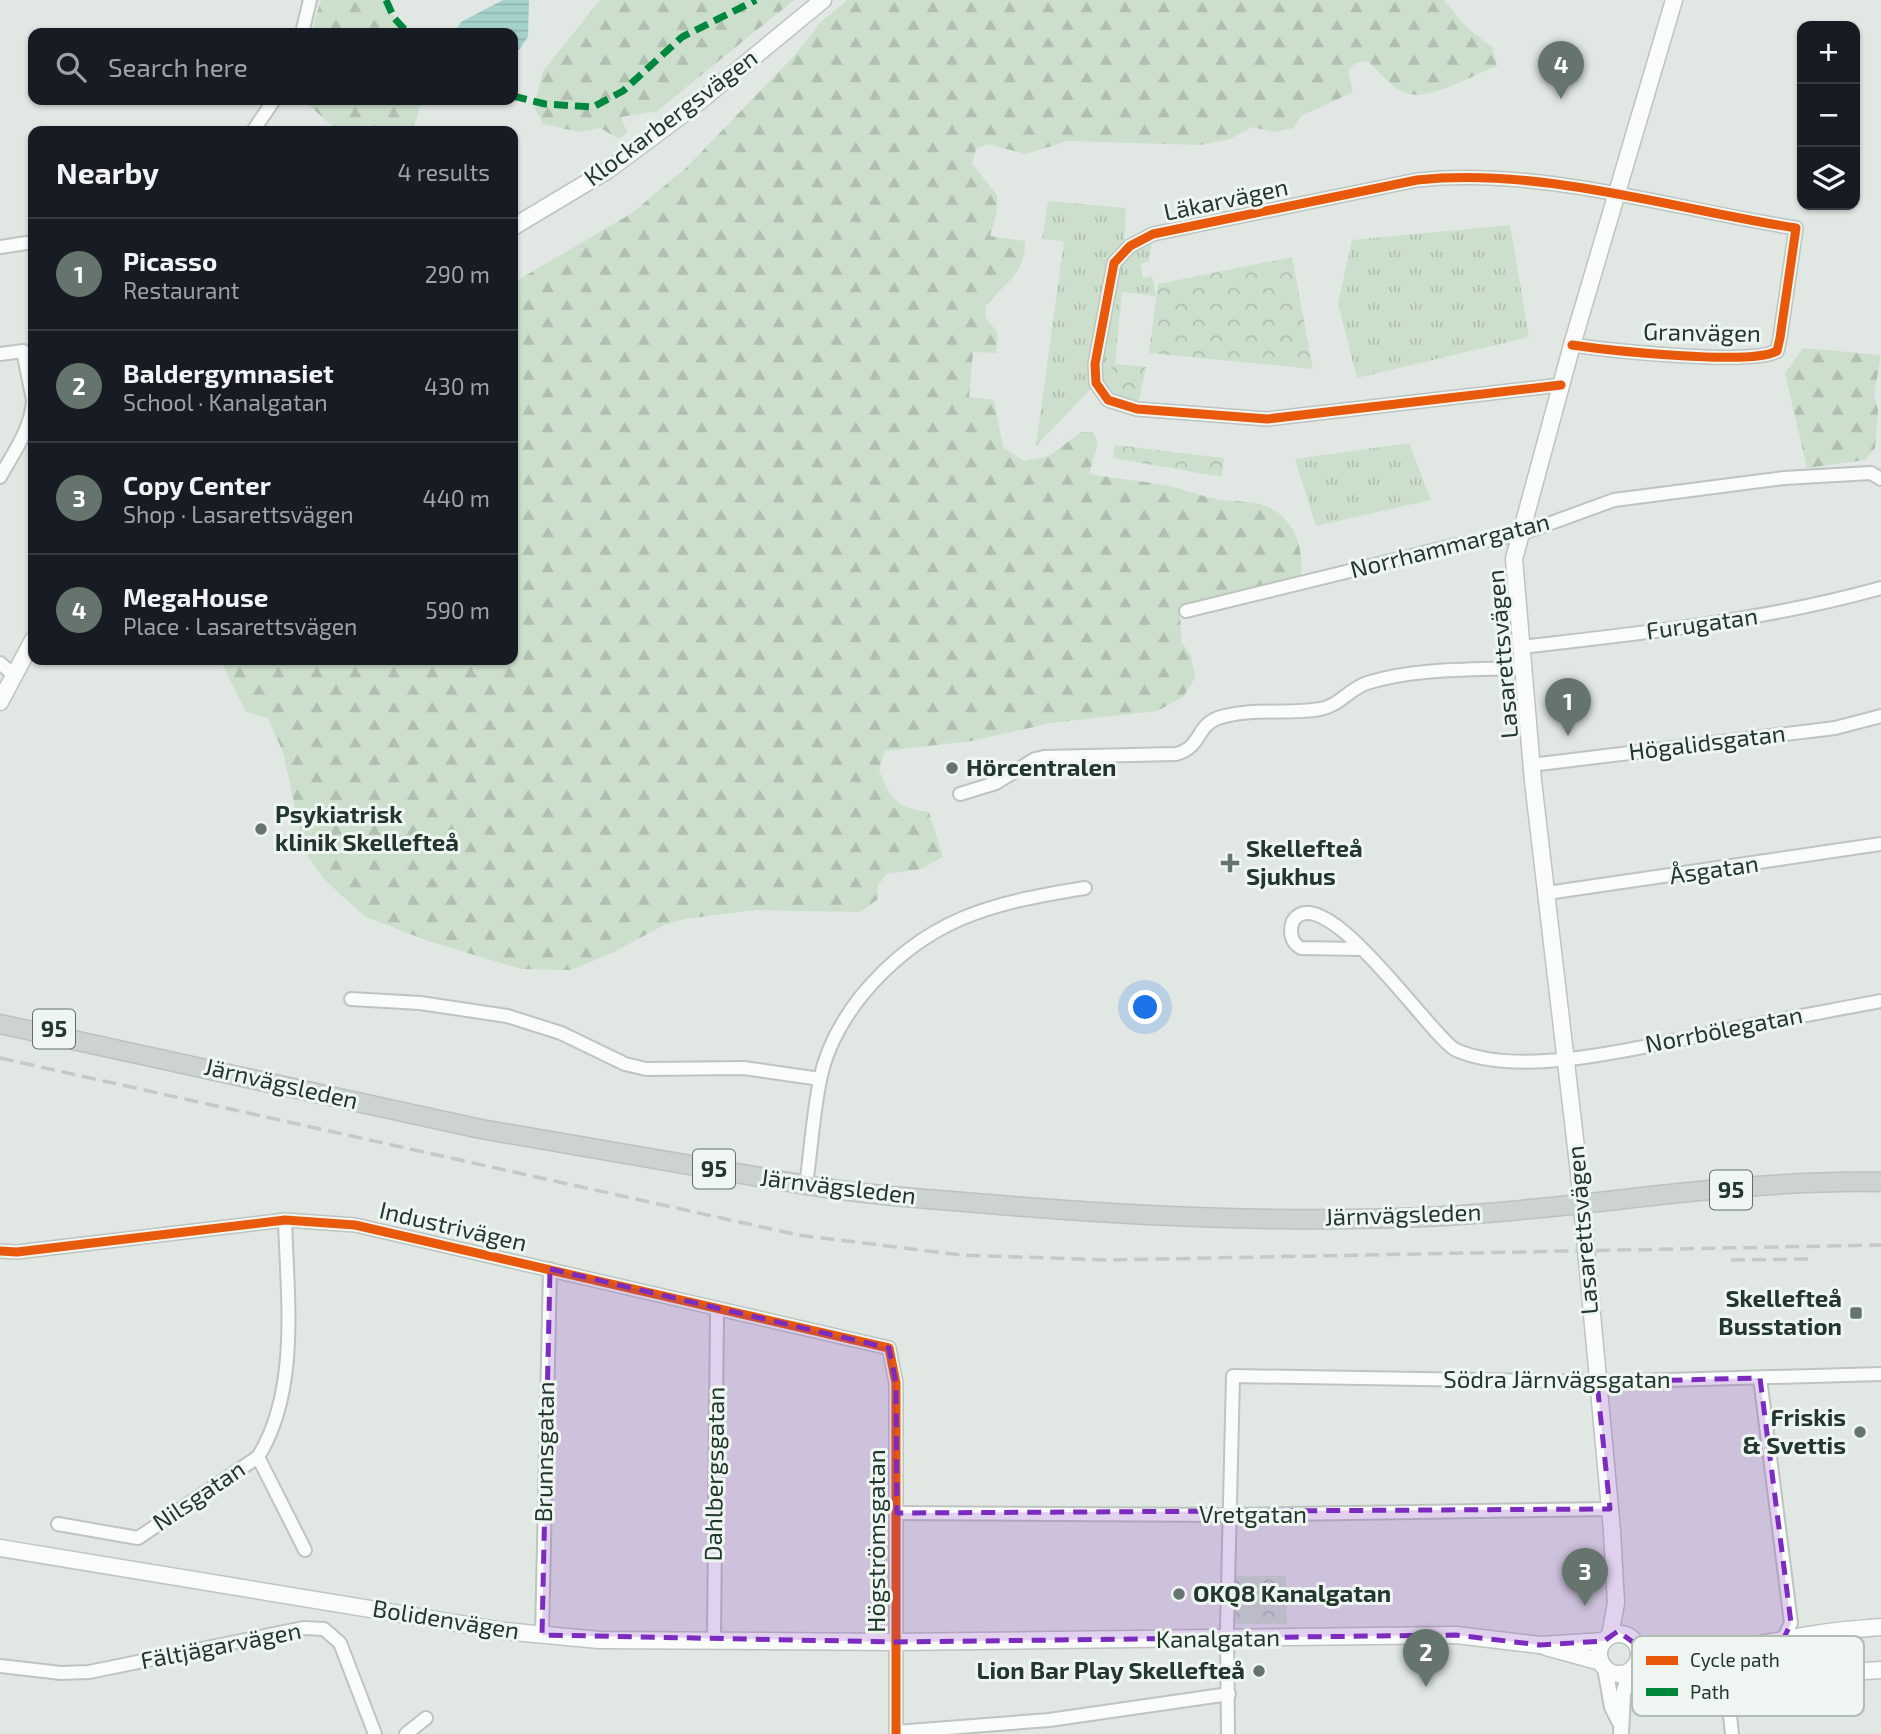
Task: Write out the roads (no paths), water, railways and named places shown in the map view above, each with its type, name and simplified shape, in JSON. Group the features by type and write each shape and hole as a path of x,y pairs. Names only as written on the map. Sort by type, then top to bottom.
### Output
{"main road":[{"name":"Klockarbergsvägen","path":"518,224 608,170 694,106 823,0"},
{"name":"Lasarettsvägen","path":"1607,1638 1616,1603 1610,1509 1566,1059 1531,765 1514,559 1518,535 1572,345 1674,0"},
{"path":"0,702 28,649"},
{"name":"Järnvägsleden","path":"0,1013 107,1045"},
{"name":"Järnvägsleden","path":"0,1024 107,1045 481,1129 846,1192 1085,1212 1240,1218 1445,1216 1581,1204"},
{"name":"95","path":"1581,1204 1764,1187 1881,1182"},
{"name":"Bolidenvägen","path":"0,1548 542,1635 598,1640 896,1642"},
{"name":"Lasarettsvägen","path":"1616,1603 1632,1639"},
{"path":"1776,1636 1881,1626"},
{"name":"Kanalgatan","path":"896,1642 1227,1640 1456,1635 1540,1645 1603,1665"},
{"path":"1632,1641 1607,1638 1599,1651 1603,1665 1618,1674 1632,1669"},
{"name":"Kanalgatan","path":"1540,1645 1607,1638"}],"street":[{"path":"303,28 310,0"},
{"path":"256,126 271,105"},
{"name":"Läkarvägen","path":"1561,385 1305,416 1228,418 1137,409 1108,400 1096,383 1096,364 1114,262 1130,246 1153,234 1417,180 1460,176 1617,196"},
{"name":"Granvägen","path":"1572,345 1727,356 1769,356 1777,351 1787,304 1796,228 1617,196"},
{"path":"0,247 28,243"},
{"path":"0,354 23,351 28,376"},
{"path":"0,477 28,426"},
{"name":"Norrhammargatan","path":"1186,611 1452,546 1518,535 1614,500 1784,478 1871,473 1881,479"},
{"name":"Furugatan","path":"1521,647 1718,623 1833,602 1881,589"},
{"path":"0,663 14,676"},
{"path":"960,794 996,783 1035,759 1044,757 1176,754 1189,751 1196,744 1203,728 1220,717 1326,708 1353,688 1369,682 1427,674 1522,668"},
{"name":"Högalidsgatan","path":"1531,765 1835,728 1881,716"},
{"name":"Åsgatan","path":"1547,893 1881,844"},
{"path":"806,1185 820,1079 845,1016 898,955 927,934 997,905 1085,888"},
{"name":"Norrbölegatan","path":"1360,949 1301,948 1295,945 1292,935 1293,921 1305,913 1320,914 1385,970 1452,1049 1517,1062 1566,1059 1881,1001"},
{"path":"351,999 455,1007 508,1016 561,1033 625,1064 646,1069 744,1068 820,1079"},
{"path":"285,1220 288,1372 265,1445 258,1457 305,1550"},
{"name":"Industrivägen","path":"0,1251 17,1252 285,1220 355,1225 890,1348"},
{"name":"Brunnsgatan","path":"542,1635 550,1269"},
{"name":"Dahlbergsgatan","path":"714,1639 717,1310"},
{"name":"Högströmsgatan","path":"890,1348 896,1383 896,1733"},
{"name":"Södra Järnvägsgatan","path":"1229,1515 1233,1376 1597,1382 1881,1374"},
{"path":"1760,1378 1787,1633"},
{"name":"Nilsgatan","path":"58,1524 138,1538 258,1457"},
{"name":"Vretgatan","path":"897,1513 1229,1515 1610,1509"},
{"path":"1228,1734 1229,1515"},
{"name":"Fältjägarvägen","path":"0,1666 61,1673 89,1672 304,1628 324,1629 340,1643 375,1734"},
{"path":"1603,1665 1612,1707 1620,1727"},
{"path":"1620,1727 1632,1669"},
{"path":"896,1733 1049,1720 1228,1694"},
{"path":"1730,1716 1732,1734"},
{"path":"406,1734 426,1718"}],"water":[{"path":"503,0 529,0 528,37 518,51 518,28 457,28 461,22"}],"railway":[{"path":"0,1058 798,1235 961,1255 1107,1260 1881,1245"},
{"path":"1731,1260 1815,1259"}],"place":[{"name":"MegaHouse","path":"1561,99"},
{"name":"Picasso","path":"1568,736"},
{"name":"Hörcentralen","path":"952,768"},
{"name":"Psykiatrisk klinik Skellefteå","path":"261,829"},
{"name":"Skellefteå Sjukhus","path":"1230,863"},
{"name":"Skellefteå Busstation","path":"1856,1313"},
{"name":"Friskis & Svettis","path":"1860,1432"},
{"name":"OKQ8 Kanalgatan","path":"1179,1594"},
{"name":"Copy Center","path":"1585,1606"},
{"name":"Lion Bar Play Skellefteå","path":"1259,1671"},
{"name":"Baldergymnasiet","path":"1426,1687"}]}
